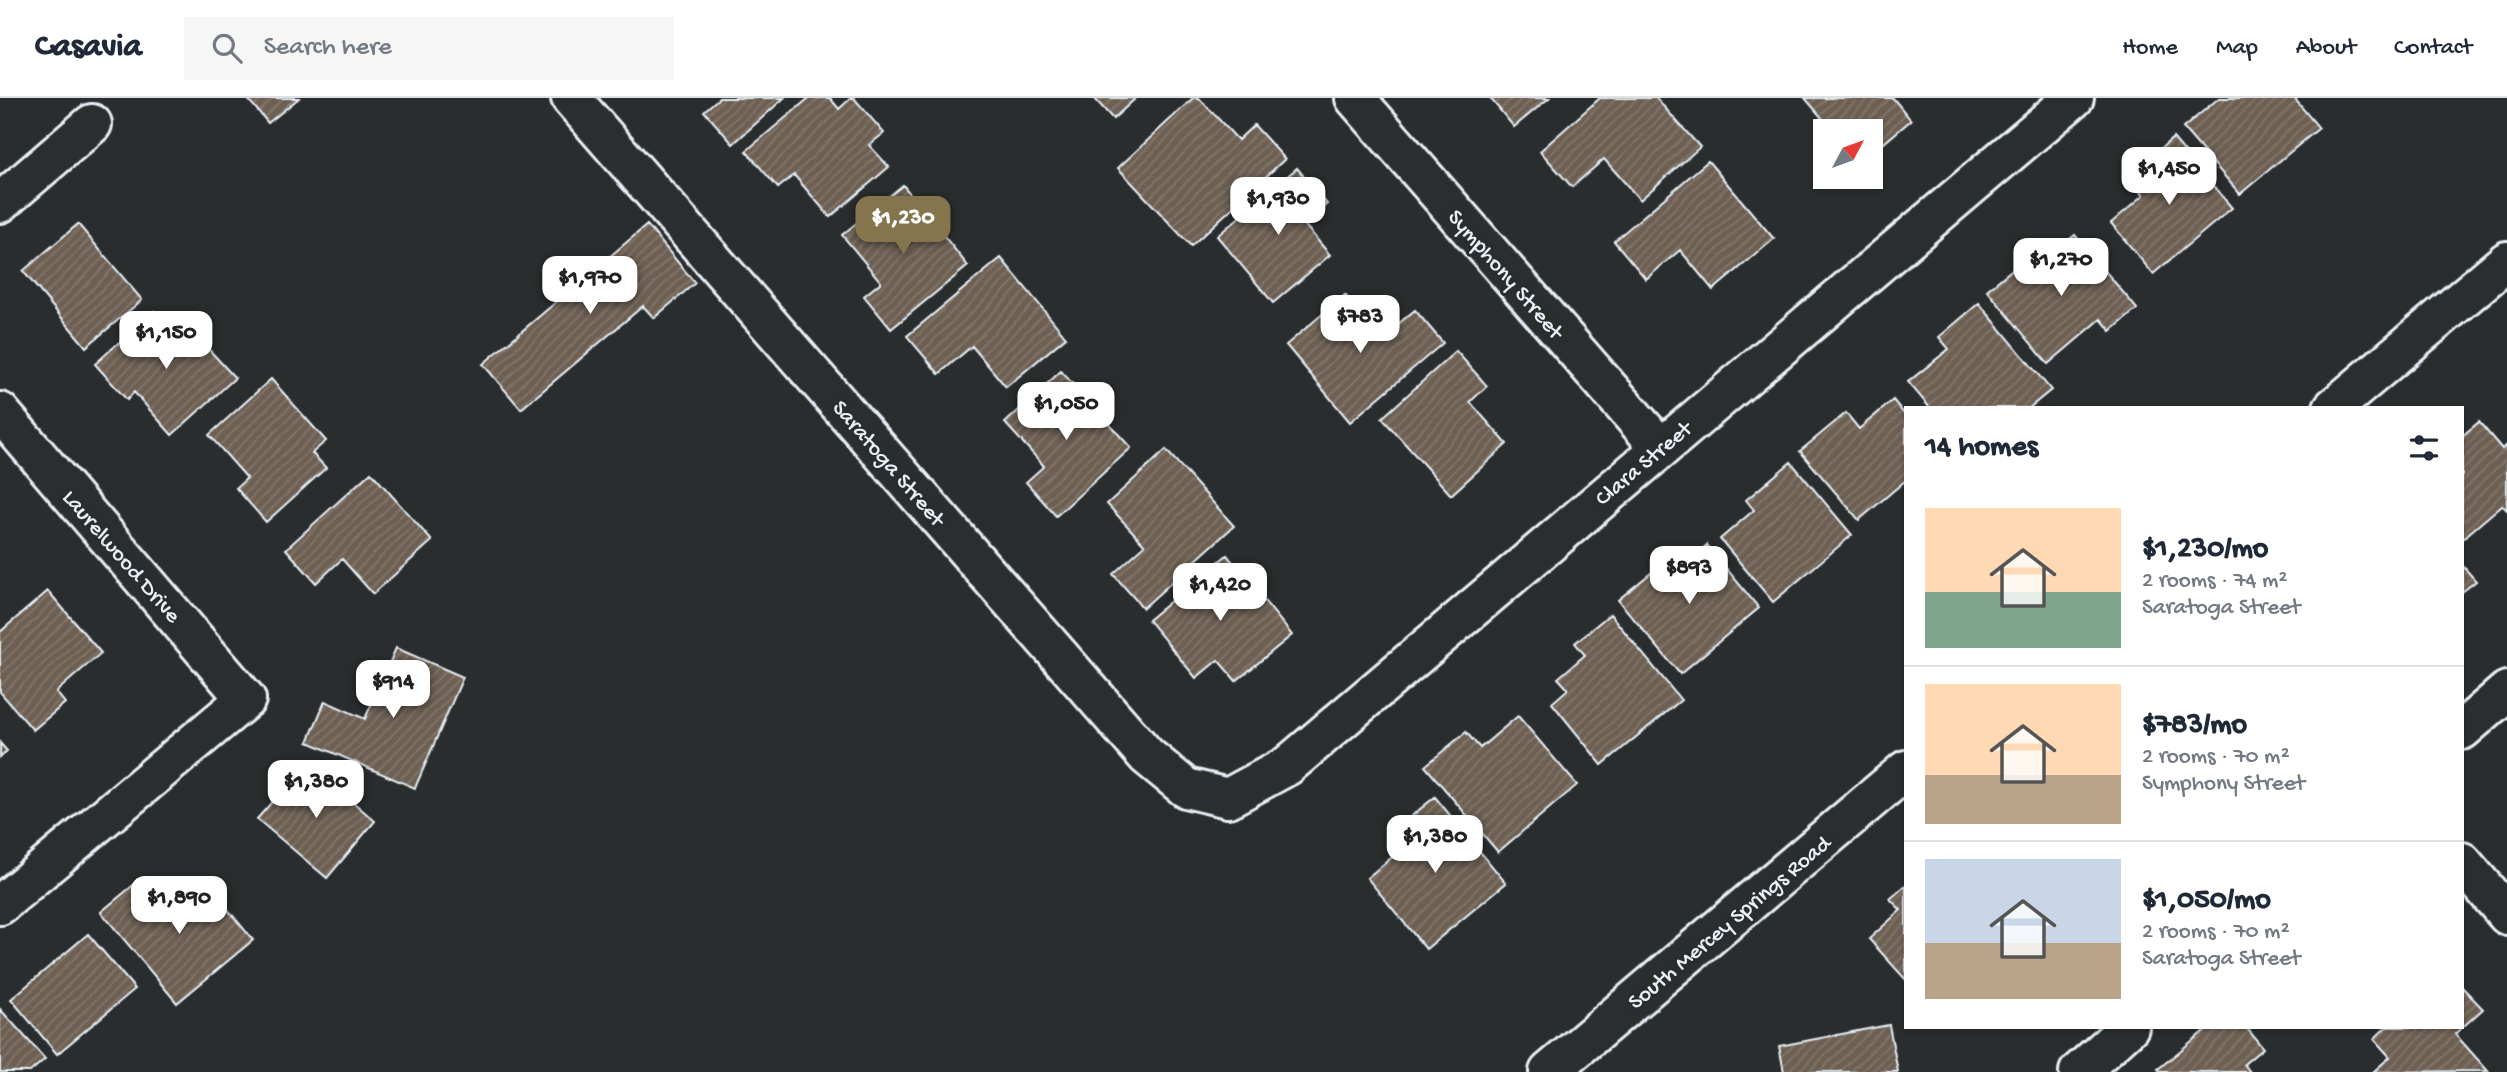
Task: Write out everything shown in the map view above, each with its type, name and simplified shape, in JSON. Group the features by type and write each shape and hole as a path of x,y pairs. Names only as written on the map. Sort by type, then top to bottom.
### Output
{"street":[{"name":"Saratoga Street","path":"571,98 1147,756 1186,788 1228,798"},
{"name":"Symphony Street","path":"1355,98 1660,447"},
{"name":"Clara Street","path":"1228,798 1287,766 1660,447 2053,105"},
{"path":"0,203 92,124"},
{"path":"2335,406 2507,261"},
{"name":"Laurelwood Drive","path":"0,412 246,699 0,905"},
{"path":"2464,728 2507,691"},
{"name":"South Mercey Springs Road","path":"1549,1072 1904,772"},
{"path":"2464,864 2507,915"},
{"path":"2079,1072 2127,1029"}],"building":[{"path":"247,98 299,98 268,123"},
{"path":"719,98 784,98 733,144 704,111"},
{"path":"809,98 830,98 839,109 854,98 884,133 869,145 889,167 830,217 794,175 778,188 746,151"},
{"path":"1094,98 1136,98 1113,119"},
{"path":"1193,98 1199,98 1238,140 1254,125 1285,159 1191,246 1118,168"},
{"path":"1490,98 1549,98 1514,127"},
{"path":"1600,98 1656,98 1700,147 1640,200 1604,159 1572,187 1540,151"},
{"path":"1805,98 1893,98 1911,120 1883,144 1883,119 1823,119"},
{"path":"2219,98 2294,98 2319,128 2240,194 2183,128"},
{"path":"2173,138 2232,208 2153,274 2111,223 2144,195 2128,176"},
{"path":"1708,161 1774,239 1713,290 1680,250 1646,279 1614,241"},
{"path":"1297,168 1327,204 1303,223 1330,255 1273,303 1217,236"},
{"path":"903,185 968,266 891,329 864,296 881,282 842,235"},
{"path":"78,224 142,300 86,347 23,271"},
{"path":"647,225 695,283 654,318 643,306 521,409 483,364"},
{"path":"2075,235 2137,309 2111,331 2101,319 2048,364 1987,290 2032,253 2041,263"},
{"path":"1001,258 1066,337 1006,387 972,346 939,374 907,336"},
{"path":"1345,295 1381,338 1415,310 1443,343 1350,422 1286,345"},
{"path":"1979,303 2051,390 2031,406 1928,406 1908,382 1949,349 1939,337"},
{"path":"154,311 171,330 182,320 235,378 172,435 134,392 127,400 95,364"},
{"path":"1456,351 1487,386 1470,402 1507,444 1451,495 1382,418"},
{"path":"1061,371 1131,448 1056,516 1026,482 1044,466 1005,423"},
{"path":"271,379 326,441 312,453 326,468 266,522 236,488 247,478 209,435"},
{"path":"1893,400 1904,414 1904,482 1859,520 1800,451 1846,413 1859,429"},
{"path":"2479,422 2502,449 2507,445 2507,510 2502,505 2464,537 2464,434"},
{"path":"1166,450 1234,526 1143,608 1113,574 1145,545 1107,504"},
{"path":"1791,462 1852,535 1773,602 1720,539 1754,510 1746,500"},
{"path":"371,472 432,541 373,594 342,559 316,583 286,549"},
{"path":"1707,545 1759,608 1680,674 1618,600 1679,550 1688,561"},
{"path":"1227,555 1292,635 1236,681 1218,660 1196,678 1148,620"},
{"path":"2464,567 2476,581 2464,590"},
{"path":"48,591 101,653 56,692 65,703 33,730 0,692 0,632"},
{"path":"1610,614 1681,700 1602,765 1552,703 1568,689 1558,678 1585,655 1575,643"},
{"path":"396,648 463,677 415,788 308,742 325,701 365,719"},
{"path":"1518,716 1577,785 1498,852 1425,766 1466,732 1480,748"},
{"path":"0,743 7,751 0,757"},
{"path":"307,762 375,821 327,878 257,819"},
{"path":"1435,797 1506,883 1426,949 1367,878 1410,842 1398,827"},
{"path":"202,878 253,940 177,1003 101,912 136,883 161,913"},
{"path":"1904,887 1904,978 1869,939 1901,910 1890,899"},
{"path":"88,934 135,989 57,1054 11,999"},
{"path":"2464,989 2483,1009 2464,1026"},
{"path":"0,1009 45,1059 30,1072 0,1072"},
{"path":"1889,1025 1898,1072 1784,1072 1779,1046"},
{"path":"2207,1029 2248,1029 2263,1048 2244,1064 2250,1072 2161,1072 2158,1069"},
{"path":"2384,1029 2461,1029 2455,1034 2488,1071 2373,1072 2390,1057 2374,1039"}]}
